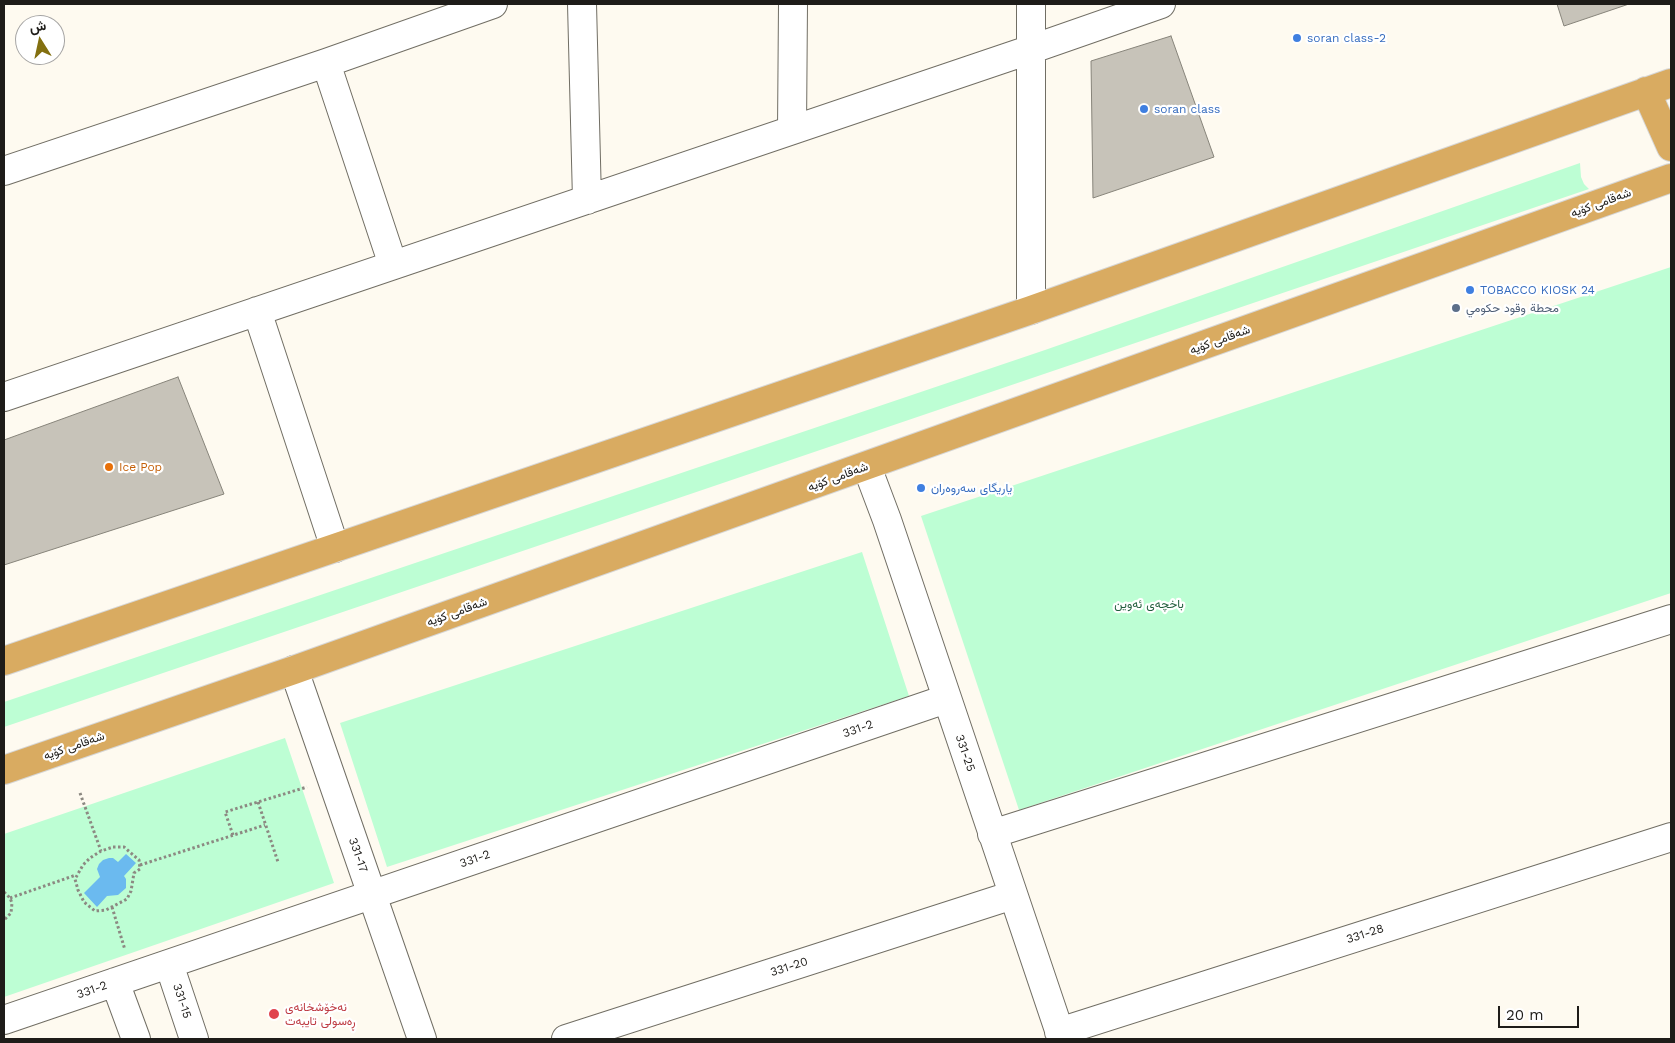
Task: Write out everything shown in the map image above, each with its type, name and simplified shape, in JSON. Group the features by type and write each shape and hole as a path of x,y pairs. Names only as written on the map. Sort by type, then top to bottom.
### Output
{"highway":[{"path":"4,661 1031,310 1671,82"},
{"path":"1646,92 1671,147"},
{"name":"شەقامی کۆیە","path":"4,770 294,670 867,467 1671,178"}],"street":[{"path":"4,171 326,63 493,4"},
{"path":"582,4 587,200"},
{"path":"792,130 793,4"},
{"path":"1031,4 1031,310"},
{"path":"4,397 1161,4"},
{"path":"326,63 393,265"},
{"path":"257,311 335,548"},
{"name":"331-25","path":"867,467 1060,1035"},
{"path":"992,834 1671,618"},
{"name":"331-17","path":"294,670 422,1039"},
{"name":"331-2","path":"4,1020 372,893 946,699"},
{"name":"331-28","path":"1060,1035 1671,837"},
{"name":"331-20","path":"566,1039 1013,895"},
{"name":"331-15","path":"169,964 194,1039"},
{"path":"124,979 136,1039"}],"path":[{"path":"233,836 225,812 332,779"},
{"path":"80,794 101,851"},
{"path":"258,802 278,862"},
{"path":"140,865 265,825"},
{"path":"10,898 76,875 90,858 101,851 124,847 140,860 140,869 134,873 131,891 127,899 112,907 95,911 84,902 78,890 75,879 76,875"},
{"path":"4,892 12,903 11,913 4,920"},
{"path":"112,907 124,979"}],"green space":[{"path":"1580,163 1581,177 1589,189 4,727 4,702 1045,350"},
{"name":"باخچەی ئەوین","path":"1671,267 1671,593 1019,810 921,516"},
{"path":"862,552 909,696 387,867 340,723"},
{"path":"285,738 334,883 4,997 4,834"}],"water":[{"path":"126,854 136,863 124,876 126,888 118,895 107,896 97,907 84,893 100,877 97,869 99,864 109,858 113,858 118,862"}],"building":[{"path":"1557,4 1629,4 1564,26"},
{"name":"soran class","path":"1171,36 1214,157 1093,198 1091,61"},
{"name":"Ice Pop","path":"178,377 224,494 4,565 4,440"}],"place":[{"name":"soran class-2","path":"1297,38"},
{"name":"soran class","path":"1144,109"},
{"name":"TOBACCO KIOSK 24","path":"1470,290"},
{"name":"محطة وقود حكومي","path":"1456,308"},
{"name":"Ice Pop","path":"109,467"},
{"name":"یاریگای سەروەران","path":"921,488"},
{"name":"نەخۆشخانەی ڕەسولی تایبەت","path":"274,1014"}]}
